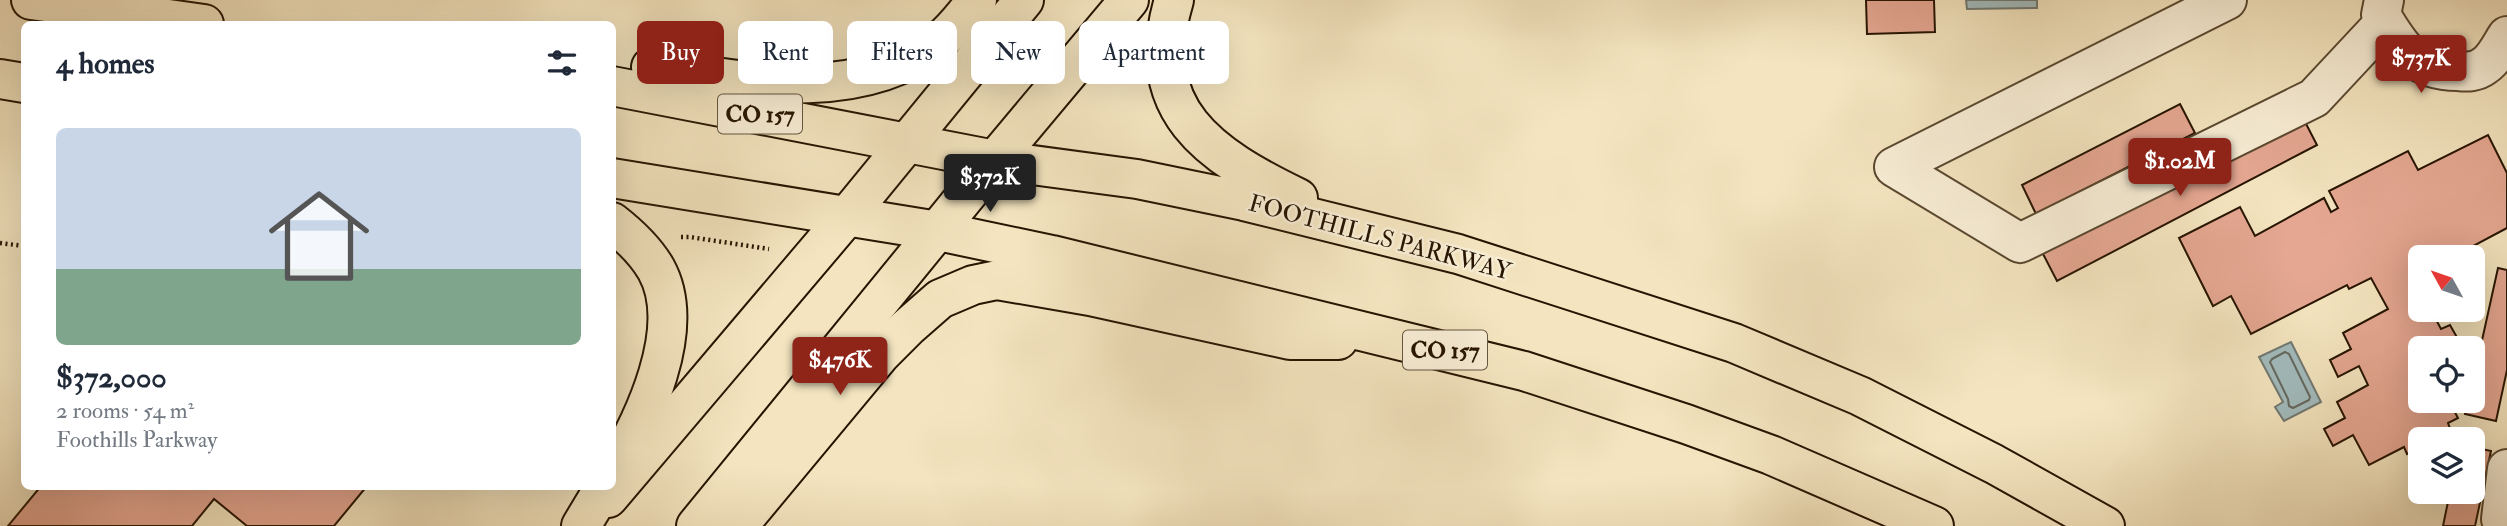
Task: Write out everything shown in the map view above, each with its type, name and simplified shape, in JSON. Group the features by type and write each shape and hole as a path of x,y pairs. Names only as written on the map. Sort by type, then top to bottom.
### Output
{"main road":[{"path":"31,0 182,21"},
{"path":"616,63 734,80 824,83 860,77 919,55 943,39 977,0"},
{"path":"616,486 848,215 1024,0"},
{"path":"696,526 1129,0"},
{"path":"1174,0 1166,28 1165,64 1171,90 1182,113 1195,131 1253,176 1360,228"},
{"path":"0,79 21,82"},
{"name":"FOOTHILLS PARKWAY","path":"616,87 995,160 1137,179 1360,228 1482,262 1734,344 1908,419 2105,526"},
{"name":"CO 157","path":"616,179 938,230 1052,255 1524,371 1686,424 1784,461 1934,526"},
{"path":"616,225 636,241 657,271 666,303 667,338 634,437 616,466"},
{"path":"738,526 880,355 940,299 973,285 997,280 1076,293 1290,340 1404,340"},
{"path":"582,526 602,490"},
{"path":"582,526 613,490"}],"street":[{"path":"2227,0 1894,167 2020,243 2314,99 2385,11"},
{"path":"2385,11 2393,38 2414,60 2440,71 2473,72 2500,63"},
{"path":"2503,526 2501,519 2507,469"}],"path":[{"path":"0,243 21,246"}],"water":[{"path":"1966,0 2037,0 2037,8 1967,9"},
{"path":"2291,342 2321,402 2284,421 2275,407 2283,402 2259,357"}],"building":[{"path":"1866,0 1934,0 1935,32 1867,34"},
{"path":"2180,104 2195,133 2036,214 2022,185"},
{"path":"2302,116 2317,145 2057,281 2042,252"},
{"path":"2488,135 2507,173 2507,228 2475,245 2408,245 2408,322 2437,322 2441,329 2450,325 2456,336 2408,336 2408,413 2455,413 2458,418 2448,423 2450,427 2408,427 2408,453 2404,447 2369,465 2353,435 2333,446 2324,429 2345,418 2337,402 2368,385 2359,366 2338,377 2330,360 2351,349 2343,333 2388,309 2371,278 2349,289 2347,285 2251,334 2231,296 2213,306 2179,238 2240,207 2255,236 2324,198 2331,212 2338,208 2329,191 2408,151 2418,170"},
{"path":"2498,268 2507,270 2507,370 2496,421 2465,414 2485,413 2483,336"},
{"path":"2485,450 2491,451 2485,479"},
{"path":"38,490 364,490 334,526 247,526 214,499 192,526 8,526"},
{"path":"2448,504 2480,504 2475,526 2443,526"}]}
